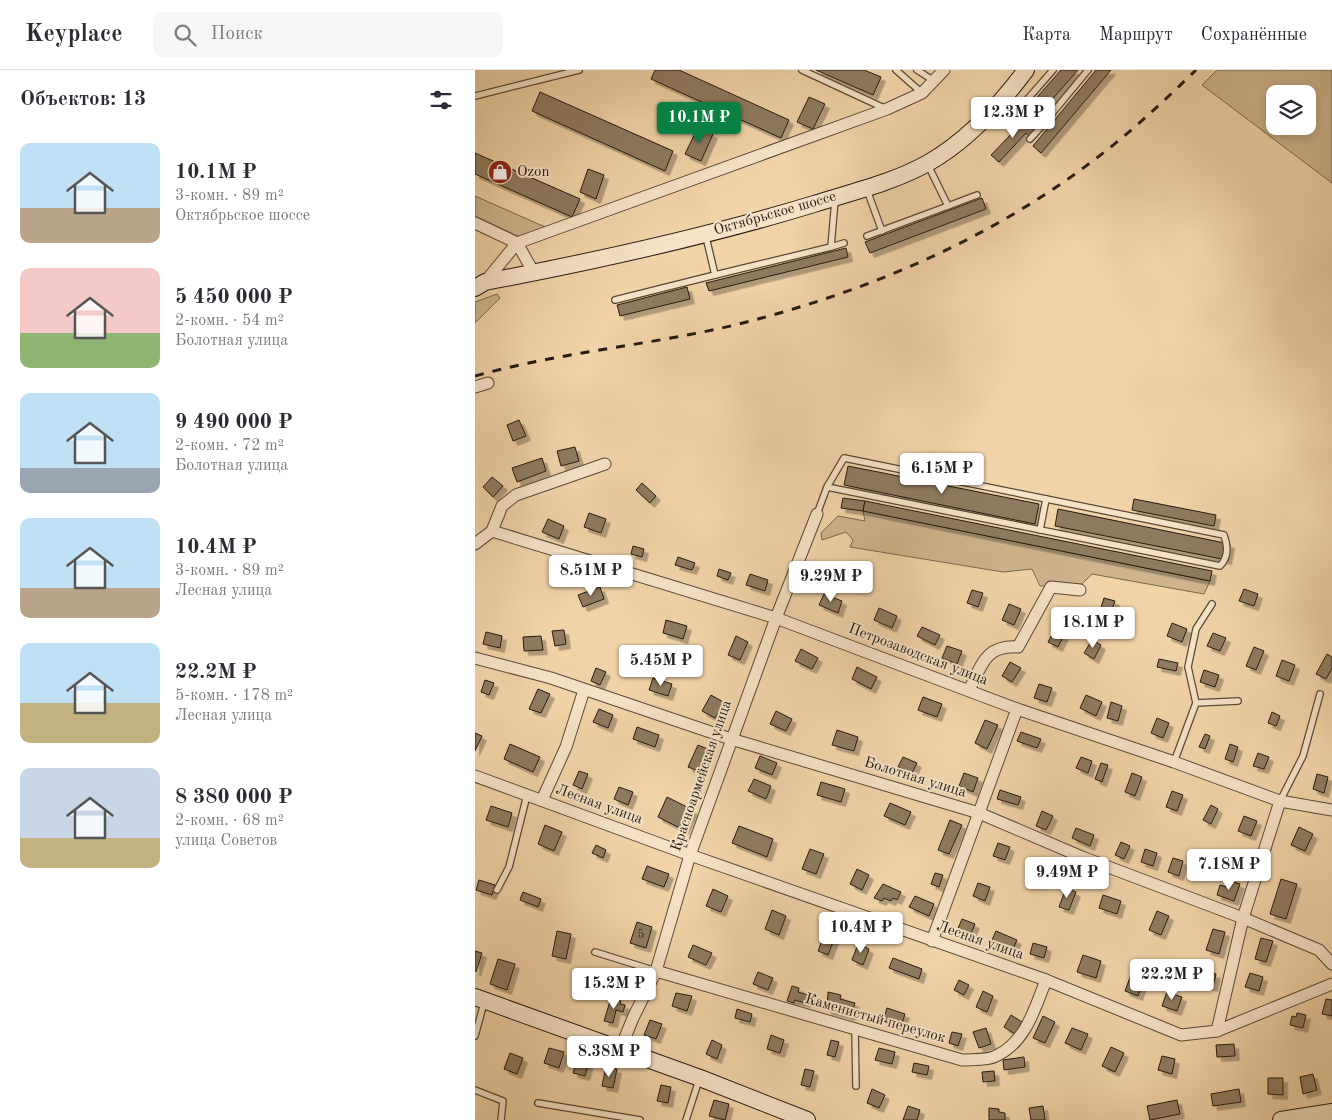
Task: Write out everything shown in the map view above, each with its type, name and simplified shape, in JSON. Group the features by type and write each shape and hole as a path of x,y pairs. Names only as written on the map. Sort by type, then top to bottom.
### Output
{"main road":[{"name":"Октябрьское шоссе","path":"480,285 774,217 895,178 927,163 982,122 1026,70"},
{"path":"480,999 700,1078 807,1120"},
{"path":"1281,1120 1332,1112"}],"street":[{"path":"517,242 887,109 922,92 944,70"},
{"path":"475,223 517,242 534,273"},
{"name":"Октябрьское шоссе","path":"480,285 517,242"},
{"path":"475,387 487,384"},
{"path":"475,544 492,531 502,506 516,495 605,464"},
{"name":"Красноармейская улица","path":"621,1050 633,1018 657,971 690,855 775,618 817,514"},
{"name":"Петрозаводская улица","path":"492,531 775,618 1017,709 1174,762 1280,801 1332,810"},
{"path":"969,690 988,654 1003,646 1018,647 1051,587 1079,590"},
{"name":"Болотная улица","path":"475,658 551,678 731,738 979,813 1082,857 1243,918 1319,950 1332,964"},
{"path":"542,800 566,747 584,690"},
{"path":"932,941 1017,709"},
{"name":"Лесная улица","path":"475,776 690,855 1047,980 1181,1035 1217,1031 1332,984"},
{"path":"1217,1031 1243,918 1280,801"},
{"name":"Каменистый переулок","path":"657,971 962,1060 995,1057 1014,1044 1030,1021 1047,980"}],"lane":[{"path":"475,96 579,70"},
{"path":"802,70 887,109"},
{"path":"895,70 922,92"},
{"path":"917,70 934,81"},
{"path":"1018,110 1053,70"},
{"path":"1030,139 1088,70"},
{"path":"1004,97 1039,128"},
{"path":"927,163 947,206"},
{"path":"866,188 882,231"},
{"path":"867,236 977,195"},
{"path":"831,246 835,198"},
{"path":"705,234 715,276"},
{"path":"615,300 844,243"},
{"path":"817,514 827,487 843,458 1224,535 1228,546 1225,562 1220,566 827,487"},
{"path":"1040,530 1046,499"},
{"path":"1174,762 1197,703 1188,667 1196,629 1212,604"},
{"path":"1280,801 1303,756 1320,694"},
{"path":"1197,703 1239,701"},
{"path":"497,890 509,867 527,795"},
{"path":"595,952 657,971"},
{"path":"475,1036 480,999"},
{"path":"855,1029 856,1086"},
{"path":"685,1120 700,1078"},
{"path":"475,1090 503,1101 501,1120"},
{"path":"538,1103 640,1120"}],"shaded area":[{"path":"1217,70 1332,70 1332,183 1268,135 1316,135 1316,85 1266,85 1266,133 1202,85"},
{"path":"475,196 552,230 522,238 475,216"},
{"path":"497,294 500,298 475,323 475,302"},
{"path":"863,511 1210,581 1204,594 1092,574 1082,584 1040,586 1032,569 1003,572 850,547 853,540 846,532 822,540 821,533 838,516 865,521"}],"building":[{"path":"655,70 679,70 789,120 781,138 651,79"},
{"path":"816,70 864,70 881,77 873,95"},
{"path":"1061,70 1078,70 1035,119 1025,111"},
{"path":"1096,70 1111,70 1041,153 1033,146"},
{"path":"540,92 673,151 665,171 532,111"},
{"path":"809,97 825,104 813,129 797,122"},
{"path":"1022,117 1035,129 1029,136 1026,133 999,162 991,155 1016,129 1013,126"},
{"path":"698,127 713,134 701,161 685,154"},
{"path":"475,153 580,199 572,217 475,174"},
{"path":"588,169 604,175 596,199 580,192"},
{"path":"982,198 986,209 870,253 865,242"},
{"path":"846,248 848,257 709,291 706,283"},
{"path":"687,287 690,299 620,316 617,305"},
{"path":"519,420 526,436 513,441 507,425"},
{"path":"575,447 579,461 561,466 557,451"},
{"path":"542,458 546,471 517,482 512,468"},
{"path":"848,466 1039,504 1035,524 844,485"},
{"path":"492,477 503,486 493,497 483,487"},
{"path":"642,483 656,496 650,503 636,490"},
{"path":"843,498 865,501 863,511 841,508"},
{"path":"1134,499 1216,515 1214,526 1132,510"},
{"path":"865,501 1212,571 1210,581 863,511"},
{"path":"1058,509 1230,544 1227,560 1055,526"},
{"path":"589,513 606,519 601,533 584,527"},
{"path":"548,519 564,526 559,539 542,532"},
{"path":"633,546 644,549 642,557 631,554"},
{"path":"678,557 695,563 692,570 675,565"},
{"path":"719,569 731,573 728,580 717,576"},
{"path":"750,574 768,580 765,591 746,585"},
{"path":"600,587 604,599 583,607 578,595"},
{"path":"1244,589 1258,594 1254,606 1239,601"},
{"path":"972,590 983,593 978,607 967,603"},
{"path":"824,594 842,601 838,613 819,605"},
{"path":"1104,598 1115,601 1109,617 1099,614"},
{"path":"1009,604 1021,609 1014,625 1002,620"},
{"path":"879,608 897,616 892,628 874,620"},
{"path":"666,620 687,626 683,639 663,633"},
{"path":"1172,623 1187,629 1182,642 1167,636"},
{"path":"922,627 940,635 935,645 917,636"},
{"path":"1055,629 1065,633 1058,647 1048,642"},
{"path":"564,630 566,644 555,646 552,631"},
{"path":"486,632 502,636 500,648 483,644"},
{"path":"1213,633 1226,638 1220,651 1207,646"},
{"path":"541,636 543,650 524,651 523,637"},
{"path":"736,636 748,642 740,660 728,655"},
{"path":"1092,640 1101,645 1094,659 1084,653"},
{"path":"947,646 962,651 957,664 942,658"},
{"path":"1254,647 1264,651 1256,670 1246,666"},
{"path":"801,649 818,658 812,669 795,661"},
{"path":"1327,654 1332,657 1332,668 1326,679 1316,674"},
{"path":"1159,659 1178,663 1176,671 1157,667"},
{"path":"1282,660 1295,665 1289,681 1276,676"},
{"path":"1010,662 1021,668 1012,682 1002,676"},
{"path":"857,667 877,677 871,689 852,679"},
{"path":"596,668 606,672 600,685 591,681"},
{"path":"1204,670 1219,675 1215,687 1200,682"},
{"path":"653,678 672,684 668,696 649,690"},
{"path":"485,680 494,683 489,695 481,692"},
{"path":"1039,684 1052,688 1047,702 1034,698"},
{"path":"538,689 550,694 541,713 529,709"},
{"path":"711,695 725,703 715,718 702,711"},
{"path":"1086,695 1102,702 1096,716 1080,708"},
{"path":"923,697 942,704 937,717 918,710"},
{"path":"1111,702 1122,706 1118,721 1107,718"},
{"path":"599,709 613,715 608,728 593,722"},
{"path":"776,711 792,719 786,731 770,724"},
{"path":"1272,712 1280,716 1276,726 1268,723"},
{"path":"1157,718 1169,723 1163,738 1151,733"},
{"path":"985,720 998,725 987,749 975,743"},
{"path":"637,727 659,735 655,747 633,739"},
{"path":"837,730 858,737 854,751 832,745"},
{"path":"1021,732 1041,739 1037,748 1017,741"},
{"path":"475,733 482,736 475,751"},
{"path":"1205,734 1210,736 1205,749 1199,747"},
{"path":"510,744 540,757 533,772 504,759"},
{"path":"1230,744 1238,747 1233,762 1225,759"},
{"path":"698,745 710,750 701,772 688,767"},
{"path":"1258,753 1269,757 1264,769 1253,766"},
{"path":"760,756 777,763 772,775 755,768"},
{"path":"903,757 917,763 912,773 898,767"},
{"path":"1081,757 1092,761 1088,773 1076,768"},
{"path":"1101,763 1108,765 1102,782 1095,779"},
{"path":"579,771 588,774 582,789 573,785"},
{"path":"964,773 978,778 973,792 959,786"},
{"path":"1132,773 1142,777 1135,796 1125,792"},
{"path":"1317,774 1328,777 1324,793 1313,789"},
{"path":"754,779 771,786 766,799 748,791"},
{"path":"821,782 845,789 841,802 817,795"},
{"path":"619,787 633,792 628,805 614,799"},
{"path":"1000,790 1021,797 1018,805 997,799"},
{"path":"1172,791 1183,795 1177,811 1166,807"},
{"path":"667,797 693,810 684,830 658,817"},
{"path":"890,803 911,812 905,825 884,816"},
{"path":"1211,805 1218,809 1211,824 1203,820"},
{"path":"491,806 512,813 508,827 486,820"},
{"path":"1042,811 1053,816 1046,830 1036,826"},
{"path":"1244,816 1257,821 1251,836 1238,831"},
{"path":"950,820 962,825 949,854 938,850"},
{"path":"545,825 562,832 554,851 538,844"},
{"path":"739,826 773,839 767,857 732,843"},
{"path":"1299,827 1313,834 1305,851 1291,845"},
{"path":"1076,828 1094,835 1090,846 1072,838"},
{"path":"1121,842 1130,846 1124,859 1115,855"},
{"path":"998,843 1010,847 1005,860 993,856"},
{"path":"596,845 606,850 603,858 592,853"},
{"path":"810,849 824,854 816,874 802,869"},
{"path":"1145,849 1157,853 1153,866 1141,862"},
{"path":"1038,857 1046,861 1039,874 1032,871"},
{"path":"1173,858 1183,861 1179,876 1168,872"},
{"path":"647,866 669,874 664,887 642,879"},
{"path":"857,869 869,875 862,890 850,884"},
{"path":"935,873 943,875 939,887 931,884"},
{"path":"1281,879 1297,884 1286,919 1270,914"},
{"path":"479,880 495,885 492,895 476,890"},
{"path":"1228,880 1240,884 1234,901 1217,895 1220,885 1226,887"},
{"path":"978,883 990,887 985,901 973,896"},
{"path":"883,884 901,892 897,900 893,898 891,901 884,898 882,901 874,898"},
{"path":"1066,888 1076,892 1069,910 1059,907"},
{"path":"713,889 728,896 721,912 706,906"},
{"path":"523,892 541,899 538,907 520,900"},
{"path":"1103,895 1121,901 1117,914 1099,908"},
{"path":"915,896 934,904 929,916 909,907"},
{"path":"772,910 786,916 779,935 765,929"},
{"path":"1157,911 1169,916 1161,935 1149,930"},
{"path":"962,919 975,924 970,936 957,931"},
{"path":"637,922 652,927 646,948 630,943"},
{"path":"827,928 837,932 828,955 818,951"},
{"path":"1213,929 1225,932 1219,954 1206,950"},
{"path":"557,931 571,934 566,959 552,956"},
{"path":"996,931 1017,940 1013,949 992,940"},
{"path":"1261,938 1273,941 1266,962 1255,959"},
{"path":"1033,943 1047,947 1044,958 1030,954"},
{"path":"858,944 869,949 863,965 852,960"},
{"path":"693,945 712,953 706,965 688,957"},
{"path":"475,951 482,953 476,972 475,971"},
{"path":"1083,955 1101,961 1096,978 1077,972"},
{"path":"893,958 922,969 919,979 889,968"},
{"path":"498,959 515,964 507,990 490,984"},
{"path":"1198,970 1216,974 1213,987 1194,983"},
{"path":"617,972 627,975 622,990 612,987"},
{"path":"758,972 773,978 768,990 753,984"},
{"path":"1132,972 1145,977 1138,996 1125,991"},
{"path":"1250,973 1263,977 1259,991 1245,987"},
{"path":"959,980 969,985 964,995 954,990"},
{"path":"792,986 799,988 798,992 808,995 805,1003 795,1000 794,1003 787,1001"},
{"path":"983,991 993,996 987,1012 976,1007"},
{"path":"828,992 841,995 840,999 855,1003 851,1016 827,1010"},
{"path":"1167,992 1182,997 1177,1011 1162,1006"},
{"path":"676,993 692,996 687,1011 672,1006"},
{"path":"611,998 621,1001 620,1004 625,1005 623,1012 616,1010 613,1023 604,1021"},
{"path":"1326,999 1332,1000 1332,1016 1322,1014"},
{"path":"887,1008 905,1014 901,1027 883,1021"},
{"path":"737,1009 752,1014 750,1022 735,1018"},
{"path":"1297,1013 1306,1015 1303,1028 1290,1025 1292,1016 1296,1017"},
{"path":"1011,1015 1022,1022 1015,1034 1004,1027"},
{"path":"1043,1016 1055,1022 1045,1043 1033,1038"},
{"path":"650,1020 662,1024 656,1039 644,1035"},
{"path":"986,1028 991,1044 979,1048 973,1032"},
{"path":"1072,1028 1088,1034 1081,1050 1065,1043"},
{"path":"952,1032 962,1034 958,1046 949,1043"},
{"path":"771,1035 784,1040 780,1053 767,1049"},
{"path":"712,1040 722,1045 717,1059 706,1054"},
{"path":"831,1040 839,1042 835,1057 827,1055"},
{"path":"1234,1044 1235,1056 1217,1057 1216,1045"},
{"path":"1111,1047 1124,1053 1115,1072 1102,1066"},
{"path":"549,1048 564,1052 559,1068 544,1063"},
{"path":"879,1048 895,1052 892,1064 875,1060"},
{"path":"510,1053 523,1058 517,1074 504,1069"},
{"path":"578,1056 590,1059 585,1076 573,1073"},
{"path":"1162,1056 1175,1059 1172,1074 1158,1070"},
{"path":"1024,1057 1025,1067 1004,1070 1003,1060"},
{"path":"914,1063 929,1066 927,1075 912,1072"},
{"path":"606,1067 617,1069 613,1088 602,1086"},
{"path":"805,1069 814,1071 810,1087 801,1085"},
{"path":"994,1071 995,1081 983,1082 982,1072"},
{"path":"1313,1074 1317,1090 1303,1094 1300,1077"},
{"path":"1268,1078 1283,1078 1283,1095 1268,1094"},
{"path":"661,1085 671,1087 668,1103 657,1101"},
{"path":"872,1089 885,1095 879,1108 867,1103"},
{"path":"1239,1089 1241,1102 1213,1106 1211,1094"},
{"path":"714,1100 729,1104 725,1120 709,1116"},
{"path":"1177,1100 1180,1114 1150,1120 1147,1106"},
{"path":"908,1106 920,1110 917,1120 903,1120"},
{"path":"1043,1106 1045,1120 1031,1120 1029,1108"},
{"path":"989,1108 999,1109 999,1112 1005,1113 1005,1120 989,1120"}],"railway":[{"path":"475,376 540,361 673,338 739,324 833,296 925,260 969,239 1054,189 1120,139 1196,70"}],"place":[{"name":"Ozon","path":"500,172"}]}
